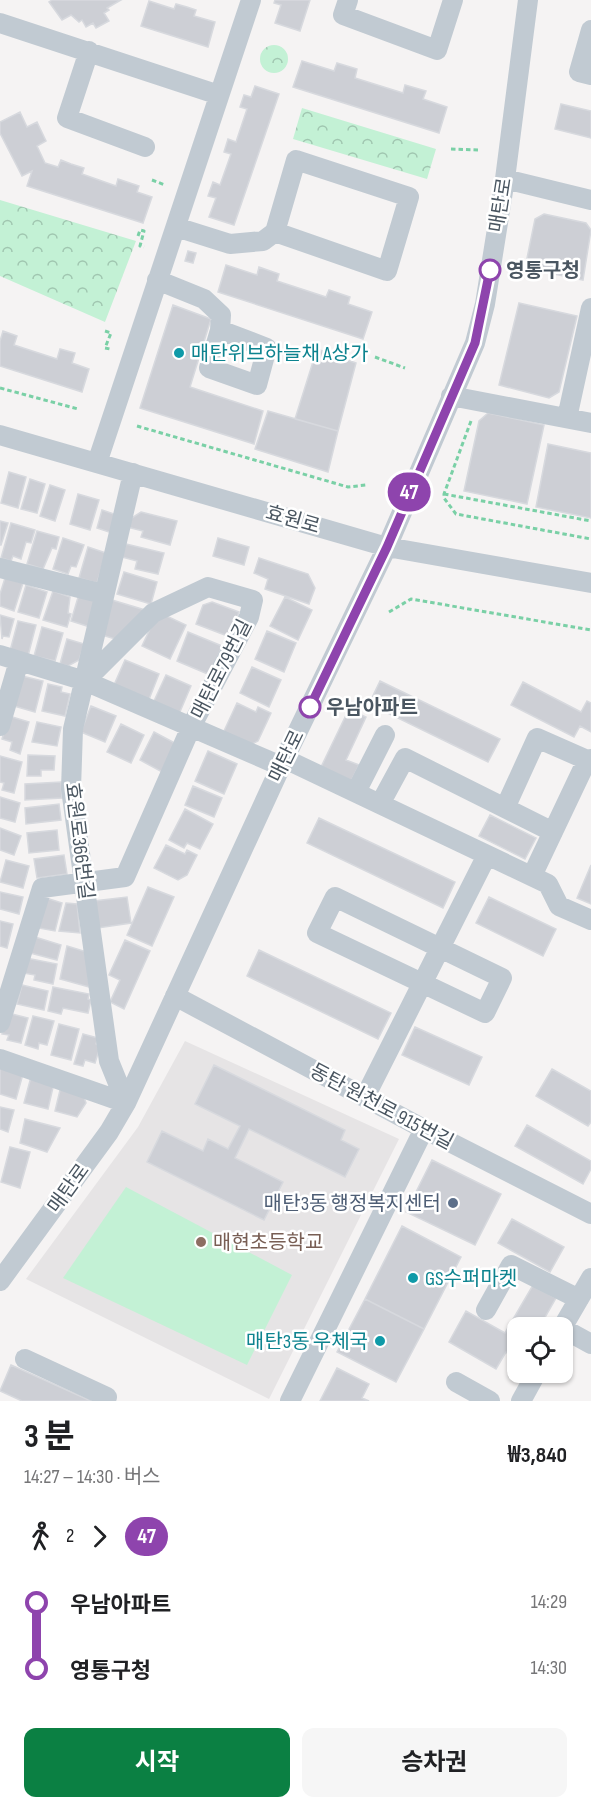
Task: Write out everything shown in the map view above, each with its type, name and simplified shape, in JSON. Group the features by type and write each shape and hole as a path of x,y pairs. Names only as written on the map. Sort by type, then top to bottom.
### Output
{"street":[{"path":"97,463 251,0"},
{"path":"348,0 343,15 437,50 453,0"},
{"name":"매탄로","path":"3,1271 109,1132 126,1103 283,762 387,547 475,343 505,179 528,0"},
{"path":"0,23 219,95"},
{"path":"591,30 579,72 591,75"},
{"path":"89,51 68,118 145,147"},
{"path":"176,227 230,244 263,241 275,232 296,160 409,197 387,271 275,232"},
{"path":"505,179 591,200"},
{"path":"157,280 204,299 221,315 220,330"},
{"path":"567,418 591,308"},
{"path":"451,396 591,423"},
{"name":"효원로","path":"0,435 387,547 591,583"},
{"name":"효원로366번길","path":"126,1103 109,1061 71,789 73,729 133,473"},
{"path":"0,568 103,594"},
{"name":"매탄로79번길","path":"85,681 153,613 208,587 253,600 249,617 191,728 124,877 85,883"},
{"name":"매탄로79번길","path":"0,655 85,681 191,728 356,792 548,884 559,906 591,920"},
{"path":"0,726 19,660"},
{"path":"356,792 385,735"},
{"path":"506,808 537,738 589,760 532,876"},
{"path":"380,804 405,758 554,832"},
{"path":"365,1097 487,855"},
{"path":"0,1023 8,965 42,888 85,883"},
{"path":"335,897 441,947 502,978 485,1013 317,933 335,897"},
{"name":"동탄 원천로 915번길","path":"175,996 424,1129 591,1214"},
{"path":"0,1059 126,1103"},
{"path":"290,1401 424,1129"},
{"path":"486,1310 511,1265 579,1299"},
{"path":"568,1317 591,1278"},
{"path":"573,1334 591,1344"},
{"path":"25,1359 110,1400"},
{"path":"456,1382 490,1401"},
{"path":"521,1401 531,1383"}],"path":[{"path":"451,149 478,150"},
{"path":"152,180 165,185"},
{"path":"138,236 140,230 144,231 140,246 144,248"},
{"path":"105,331 111,333 105,348 110,349"},
{"path":"375,357 405,368"},
{"path":"0,388 78,409"},
{"path":"471,421 444,494 444,498 456,514 591,538"},
{"path":"137,426 348,487 366,485"},
{"path":"444,494 591,521"},
{"path":"389,612 411,599 591,630"}],"shaded area":[{"name":"매현초등학교","path":"185,1041 399,1139 269,1399 26,1279 138,1127"}],"green space":[{"path":"274,45 284,49 288,59 284,69 274,73 264,69 260,59 264,49"},
{"path":"302,108 436,149 427,179 293,139"},
{"path":"0,200 136,241 105,322 0,276"},
{"path":"126,1187 292,1275 247,1365 63,1278"}],"building":[{"path":"52,0 121,0 107,8 109,10 104,13 109,21 96,28 93,23 86,27 82,20 79,22 71,15 62,20 49,2"},
{"path":"275,0 310,0 300,31 275,23 281,5 274,3"},
{"path":"149,1 174,9 176,4 187,7 196,10 194,16 215,22 208,47 141,26"},
{"path":"302,61 334,71 337,63 357,69 355,78 403,93 405,85 426,91 423,99 447,107 439,133 293,87"},
{"path":"255,86 279,94 234,225 209,217 216,198 208,196 213,182 220,185 231,154 224,152 228,139 236,142 247,109 240,107 244,95 251,97"},
{"path":"561,104 591,111 591,138 555,129"},
{"path":"20,112 27,127 37,122 46,141 37,146 45,163 58,167 61,160 84,168 82,174 116,186 118,179 139,186 137,192 152,197 143,223 27,186 32,171 22,176 0,133 0,122"},
{"path":"544,214 586,223 591,230 583,280 525,268 535,219"},
{"path":"188,251 196,253 193,263 185,261"},
{"path":"226,265 257,275 259,267 279,274 277,281 326,297 329,290 350,297 348,304 372,312 363,339 218,292"},
{"path":"519,303 577,316 559,392 549,398 499,385"},
{"name":"매탄위브하늘채 A상가","path":"173,305 211,319 190,387 263,411 254,444 140,408"},
{"path":"3,331 17,336 14,345 57,359 60,349 75,353 72,363 89,369 82,392 0,366 0,341"},
{"path":"317,349 356,363 338,431 295,419"},
{"path":"268,411 338,431 328,472 255,449"},
{"path":"488,413 544,425 527,504 464,491 479,421"},
{"path":"548,444 591,453 591,518 536,507"},
{"path":"9,472 26,477 18,508 1,503"},
{"path":"30,479 45,484 37,513 21,509"},
{"path":"50,485 65,490 55,521 40,516"},
{"path":"78,494 99,500 90,530 70,524"},
{"path":"102,510 114,514 115,534 97,528"},
{"path":"141,512 177,521 170,545 141,537 143,531 127,527 130,519"},
{"path":"0,521 8,523 1,545 0,545"},
{"path":"11,523 35,530 31,543 26,542 21,559 13,556 11,561 1,558"},
{"path":"37,531 59,537 56,549 52,548 43,569 27,564"},
{"path":"63,538 84,545 76,567 71,566 68,574 53,569"},
{"path":"218,538 249,547 244,565 213,556"},
{"path":"126,544 164,553 158,574 135,569 137,561 122,557"},
{"path":"88,547 106,553 97,583 79,578"},
{"path":"259,558 308,574 315,588 309,604 265,589 268,579 254,573"},
{"path":"124,572 157,582 151,604 117,594"},
{"path":"5,578 23,583 14,611 0,606 0,594"},
{"path":"26,585 47,592 39,618 18,612"},
{"path":"53,591 70,597 68,613 71,614 67,627 43,620"},
{"path":"79,594 99,600 90,627 71,621"},
{"path":"285,597 312,610 298,640 270,626"},
{"path":"112,600 145,610 118,640 102,635"},
{"path":"212,602 239,612 230,637 196,624 203,605"},
{"path":"158,612 186,625 170,659 142,646"},
{"path":"0,615 14,619 9,637 3,636 2,639"},
{"path":"18,621 36,625 28,656 10,651"},
{"path":"42,627 63,633 55,661 34,656"},
{"path":"267,631 296,643 284,672 255,659"},
{"path":"188,632 222,646 210,675 177,661"},
{"path":"67,639 84,644 79,660 68,666 60,664"},
{"path":"125,660 159,674 148,702 114,685"},
{"path":"252,667 281,680 269,707 240,693"},
{"path":"166,675 191,686 179,714 153,703"},
{"path":"22,676 43,681 35,712 14,706"},
{"path":"380,681 500,739 488,762 369,704"},
{"path":"523,682 581,712 587,701 591,703 591,732 580,726 574,737 511,705"},
{"path":"48,684 62,687 61,692 70,694 65,716 42,711"},
{"path":"237,703 256,712 258,707 271,713 258,741 250,745 223,733"},
{"path":"91,706 116,716 105,742 81,732"},
{"path":"349,709 366,717 346,760 359,765 351,781 321,767"},
{"path":"9,716 29,722 20,754 10,750 12,742 2,739"},
{"path":"37,722 61,727 57,746 32,742"},
{"path":"121,724 144,735 131,763 107,752"},
{"path":"154,732 173,742 176,749 164,773 140,760"},
{"path":"208,751 237,764 224,794 195,781"},
{"path":"28,755 55,756 54,770 41,770 41,776 27,776"},
{"path":"0,756 22,762 14,793 2,790 4,783 0,782"},
{"path":"61,782 62,798 25,800 25,784"},
{"path":"193,786 222,798 214,817 185,805"},
{"path":"0,797 20,803 15,822 0,818"},
{"path":"59,804 61,820 26,824 25,808"},
{"path":"185,809 213,824 200,849 187,843 184,848 169,840"},
{"path":"490,815 536,838 525,859 479,836"},
{"path":"319,818 455,882 443,908 307,843"},
{"path":"0,828 21,836 14,855 0,850"},
{"path":"57,830 59,850 29,853 27,833"},
{"path":"166,845 185,854 187,850 197,855 187,875 178,880 154,868"},
{"path":"64,855 67,874 37,878 34,859"},
{"path":"6,860 29,866 23,888 0,882"},
{"path":"591,865 591,904 577,898"},
{"path":"148,887 174,897 152,946 127,935"},
{"path":"0,892 23,897 19,914 0,909"},
{"path":"43,897 62,903 55,931 33,927"},
{"path":"127,897 131,923 98,928 94,901"},
{"path":"489,897 556,929 543,956 476,923"},
{"path":"66,903 77,904 80,933 59,931"},
{"path":"0,921 13,924 7,948 0,946"},
{"path":"35,937 61,945 57,960 30,953"},
{"path":"125,940 150,951 124,1009 110,1002 120,980 109,975"},
{"path":"67,946 87,952 89,987 60,979"},
{"path":"259,950 391,1013 378,1039 247,976"},
{"path":"26,958 57,964 53,984 34,980 35,975 23,973"},
{"path":"22,985 48,991 44,1010 17,1004"},
{"path":"53,987 89,994 88,999 91,1000 88,1013 63,1008 61,1014 48,1011"},
{"path":"8,1013 28,1018 21,1043 7,1040 9,1035 2,1034"},
{"path":"33,1016 54,1021 47,1045 39,1043 38,1049 25,1045"},
{"path":"59,1024 79,1029 71,1060 51,1055"},
{"path":"415,1027 482,1057 469,1085 402,1055"},
{"path":"83,1034 98,1038 96,1044 100,1047 95,1063 85,1060 83,1066 74,1064"},
{"path":"214,1065 345,1130 341,1140 359,1149 345,1177 249,1129 235,1158 283,1182 264,1220 147,1162 162,1131 203,1151 208,1139 228,1149 240,1126 195,1104"},
{"path":"0,1068 23,1074 16,1099 0,1094"},
{"path":"552,1069 591,1091 591,1122 588,1126 536,1096"},
{"path":"31,1077 54,1083 48,1109 24,1103"},
{"path":"61,1086 82,1092 86,1103 77,1117 55,1111"},
{"path":"0,1107 14,1110 8,1132 0,1129"},
{"path":"25,1119 60,1128 47,1152 20,1143"},
{"path":"527,1125 591,1161 591,1169 583,1184 515,1146"},
{"path":"10,1147 30,1152 20,1188 1,1182"},
{"name":"매탄3동 행정복지센터","path":"432,1160 501,1194 475,1245 406,1212"},
{"path":"512,1219 564,1247 550,1272 498,1243"},
{"name":"GS수퍼마켓","path":"402,1226 461,1257 424,1329 365,1299"},
{"path":"533,1285 556,1298 545,1317 514,1317"},
{"name":"매탄3동 우체국","path":"365,1299 424,1329 396,1382 337,1352"},
{"path":"466,1311 505,1333 507,1330 507,1353 496,1369 449,1342"},
{"path":"11,1365 91,1401 22,1401 0,1391"},
{"path":"337,1368 369,1384 362,1398 369,1401 320,1401"}],"bus line":[{"name":"47","path":"310,707 387,547 475,343 485,304 490,270"}],"place":[{"name":"영통구청","path":"490,270"},
{"name":"매탄위브하늘채 A상가","path":"179,353"},
{"name":"우남아파트","path":"310,707"},
{"name":"매탄3동 행정복지센터","path":"453,1203"},
{"name":"매현초등학교","path":"201,1242"},
{"name":"GS수퍼마켓","path":"413,1278"},
{"name":"매탄3동 우체국","path":"380,1341"}]}
